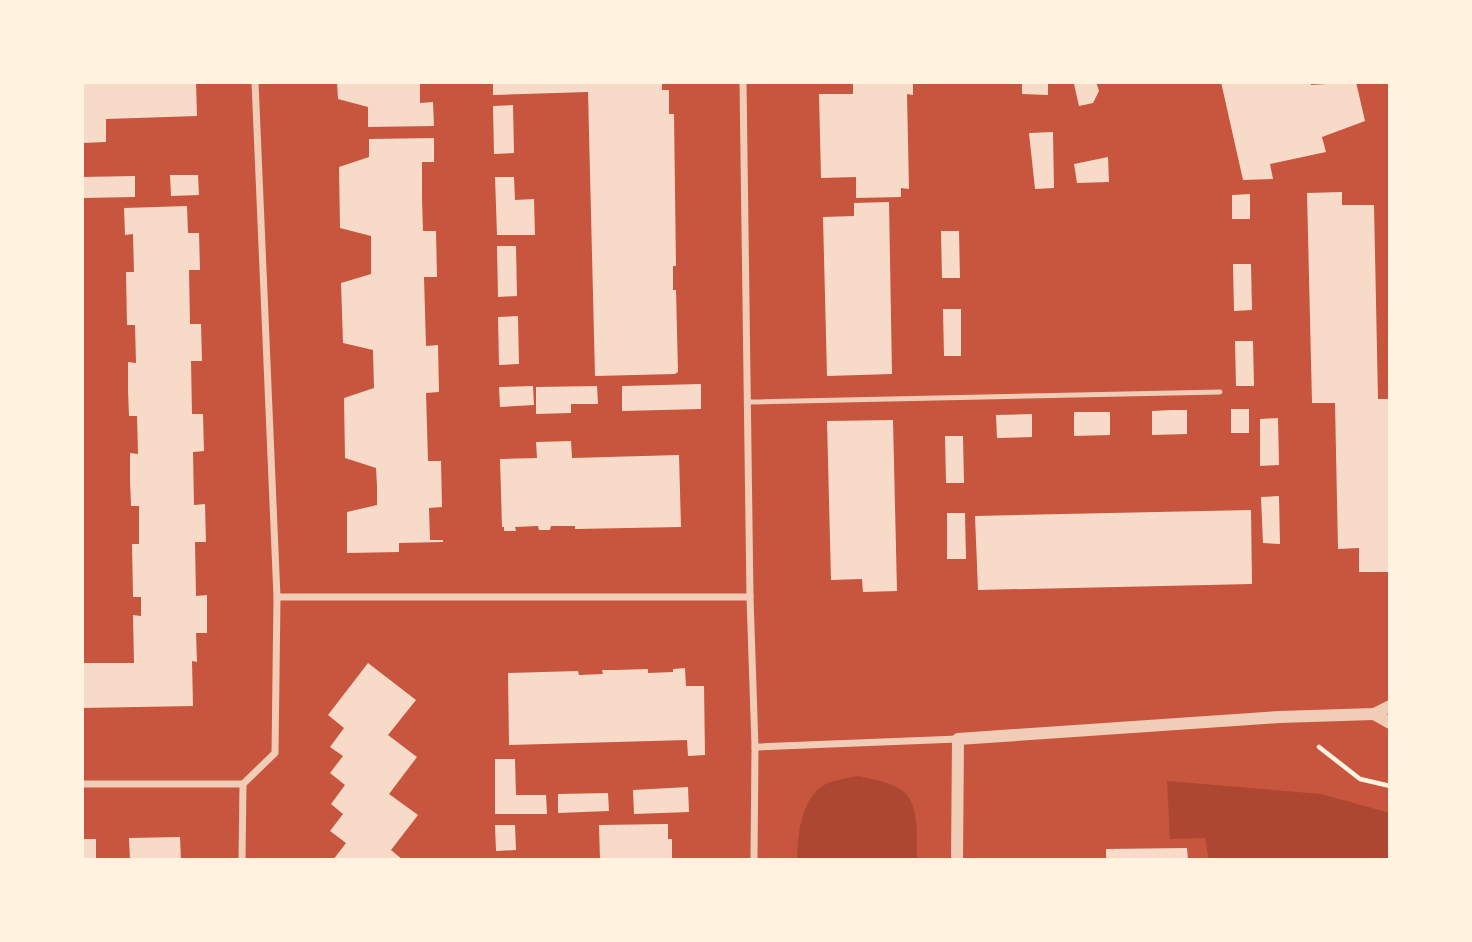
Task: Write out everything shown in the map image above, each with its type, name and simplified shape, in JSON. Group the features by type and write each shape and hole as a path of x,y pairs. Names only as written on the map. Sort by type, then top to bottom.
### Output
{"street":[{"path":"82,784 243,784 275,753 277,597 255,82"},
{"path":"743,82 750,597 755,747 754,860"},
{"path":"277,597 750,597"},
{"path":"755,747 1374,714 1390,706"},
{"path":"1374,714 1390,723"},
{"path":"957,860 958,738"},
{"path":"242,860 243,784"}],"lane":[{"path":"747,402 1220,392"}],"path":[{"path":"1279,717 1360,779 1390,786"}],"shaded area":[{"path":"859,776 884,782 906,794 913,808 916,826 917,860 797,860 804,811 814,794 829,783"},
{"path":"1167,781 1321,794 1390,813 1390,860 1209,860 1205,838 1170,839"}],"building":[{"path":"82,82 196,82 197,116 106,119 106,142 82,143"},
{"path":"337,82 420,82 420,103 433,102 434,126 368,127 368,107 338,99"},
{"path":"493,82 662,82 662,90 669,90 669,114 674,114 676,266 673,266 673,290 676,290 678,372 675,374 595,376 588,92 493,95"},
{"path":"853,82 913,82 913,95 907,94 909,189 901,188 901,197 856,198 856,177 821,178 819,94 853,94"},
{"path":"1022,82 1048,82 1048,95 1022,94"},
{"path":"1096,82 1099,91 1093,103 1079,106 1074,84"},
{"path":"1221,82 1311,82 1311,85 1356,82 1365,121 1322,137 1326,152 1270,164 1273,179 1243,180"},
{"path":"513,105 514,153 494,154 493,106"},
{"path":"1053,132 1054,188 1035,189 1029,133"},
{"path":"434,138 434,162 422,162 422,199 423,231 436,231 437,277 424,277 426,346 438,345 439,392 426,393 428,461 441,461 442,507 429,508 430,540 443,542 399,543 399,552 347,553 347,512 377,505 377,486 376,468 345,458 344,398 374,388 373,350 343,343 341,283 371,274 371,236 340,228 339,167 369,157 369,139"},
{"path":"1108,157 1109,182 1077,183 1074,164"},
{"path":"170,175 198,175 199,195 171,196"},
{"path":"135,176 135,197 82,198 82,177"},
{"path":"495,177 514,177 515,200 534,199 535,235 497,235"},
{"path":"1342,192 1342,205 1374,205 1378,399 1390,399 1390,572 1359,572 1359,548 1338,549 1335,403 1312,403 1307,193"},
{"path":"1250,194 1250,219 1232,219 1232,195"},
{"path":"889,202 892,374 827,376 823,217 854,216 854,203"},
{"path":"187,206 188,233 199,233 200,270 189,270 190,324 201,324 202,361 191,361 192,414 203,414 204,451 193,452 194,505 205,504 206,542 195,542 196,596 207,595 207,633 196,633 197,662 192,661 193,706 82,708 82,663 134,663 133,615 141,616 141,597 133,597 132,544 139,544 139,506 131,506 130,480 130,453 138,454 137,416 129,416 128,390 128,362 136,363 135,325 127,325 126,272 134,272 133,234 125,235 124,208"},
{"path":"941,231 959,231 960,278 942,278"},
{"path":"497,246 516,246 517,296 498,297"},
{"path":"1233,264 1251,264 1252,310 1234,311"},
{"path":"943,309 961,309 961,356 944,356"},
{"path":"518,316 519,364 499,365 498,317"},
{"path":"1235,341 1253,341 1254,386 1236,386"},
{"path":"701,384 701,409 622,411 622,386"},
{"path":"533,386 534,405 500,407 499,387"},
{"path":"597,386 598,404 571,404 571,413 536,414 536,387"},
{"path":"1231,409 1249,409 1249,433 1231,433"},
{"path":"1187,410 1187,434 1152,435 1152,411"},
{"path":"1074,412 1110,412 1110,435 1074,436"},
{"path":"1032,414 1032,437 997,438 996,415"},
{"path":"1278,418 1279,465 1260,466 1260,419"},
{"path":"893,420 897,591 863,592 862,579 831,580 827,421"},
{"path":"945,436 963,436 964,483 946,483"},
{"path":"571,441 572,458 679,455 681,527 575,529 575,526 551,526 550,530 539,530 538,526 515,527 516,531 504,531 500,459 537,458 536,442"},
{"path":"1279,496 1280,544 1263,543 1261,497"},
{"path":"1251,510 1252,584 978,590 975,516"},
{"path":"947,513 965,513 966,559 947,559"},
{"path":"368,663 416,700 388,735 417,757 389,794 418,815 391,850 403,860 333,860 346,843 330,831 343,814 331,804 345,785 330,773 343,756 330,747 344,728 328,715"},
{"path":"685,668 686,686 704,686 705,755 688,756 687,740 509,745 508,673 578,671 579,675 603,674 602,670 648,669 648,673 673,672 673,669"},
{"path":"495,759 515,759 516,795 546,795 547,814 495,814"},
{"path":"688,787 689,812 634,814 633,790"},
{"path":"608,793 609,811 558,813 558,794"},
{"path":"668,824 668,839 672,839 672,858 600,860 599,825"},
{"path":"495,825 515,825 516,850 496,851"},
{"path":"180,837 181,860 130,860 129,838"},
{"path":"82,839 96,839 96,860 82,860"},
{"path":"1187,848 1188,860 1106,860 1106,849"}]}
